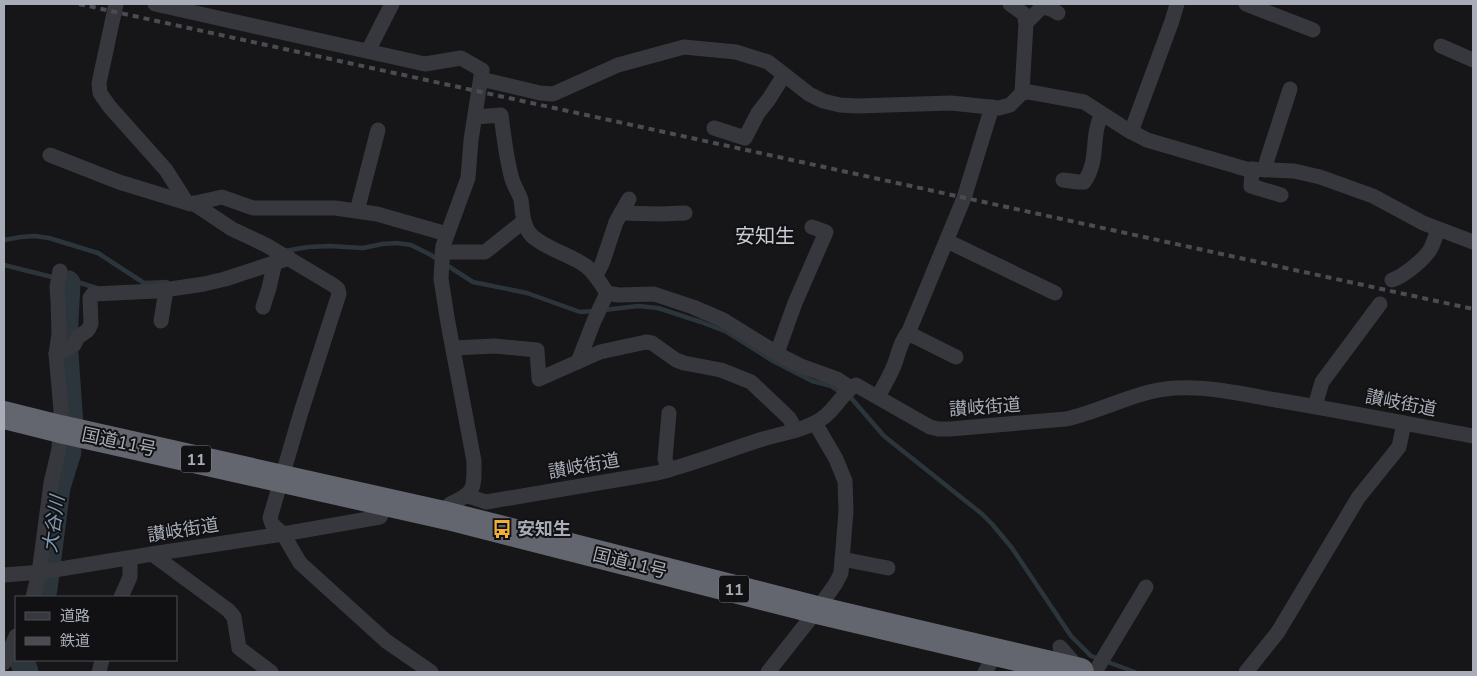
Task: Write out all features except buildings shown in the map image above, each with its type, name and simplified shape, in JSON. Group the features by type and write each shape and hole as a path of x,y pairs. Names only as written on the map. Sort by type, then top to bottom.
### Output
{"highway":[{"name":"国道11号","path":"4,415 448,516 817,610 991,662 1081,672"}],"street":[{"path":"116,4 99,83 100,93 109,106 166,170 190,203"},
{"path":"155,4 425,64 461,58 482,70 474,117 468,178 442,252 442,279 448,323 474,461 474,484 468,496 450,504 448,516"},
{"path":"368,51 392,4"},
{"path":"1010,4 1024,14 1026,23 1022,93"},
{"path":"1131,132 1177,4"},
{"path":"1246,4 1313,30"},
{"path":"1026,23 1042,7 1051,9 1058,14"},
{"path":"1441,46 1473,60"},
{"path":"481,79 540,93 553,94 618,65 684,47 736,52 768,62 810,94 823,101 840,105 951,103 999,108 1010,105 1022,93 1029,92 1084,102 1147,140 1246,169 1294,171 1320,176 1372,196 1423,223 1473,242"},
{"path":"714,128 745,138 758,113 784,75"},
{"path":"1281,195 1251,186 1258,170 1267,160 1290,89"},
{"path":"878,397 896,360 897,353 908,332 964,198 992,107"},
{"path":"474,117 501,114 507,157 513,181 520,198 527,229 532,235 551,248 586,266 596,275 607,293 618,295 654,294 693,307 723,320 778,354 802,366 837,379 850,388"},
{"path":"1063,180 1084,182 1088,176 1093,162 1097,123 1102,114"},
{"path":"357,211 378,130"},
{"path":"50,155 118,182 190,203 232,229 266,244 282,260 338,289 339,294 270,518 272,524 283,534 300,563 386,641 431,672"},
{"path":"190,203 222,197 253,208 336,208 377,214 447,234"},
{"path":"596,275 602,264 616,222 629,199"},
{"path":"621,213 686,213"},
{"path":"442,252 485,252 524,221"},
{"path":"778,354 796,303 826,232 812,227"},
{"path":"1392,280 1399,278 1426,255 1431,249 1438,229"},
{"path":"947,241 1055,293"},
{"path":"56,354 74,345 78,337 88,330 91,324 90,298 93,294 166,290 204,284 282,260"},
{"path":"263,307 269,288 282,260"},
{"path":"33,596 45,572 51,483 59,449 61,410 56,354 59,334 56,287 60,270"},
{"path":"161,321 166,290"},
{"path":"578,362 607,293"},
{"path":"1315,406 1322,382 1380,304"},
{"path":"908,332 956,357"},
{"path":"453,348 495,346 537,350 539,379 600,352 652,342 676,360 721,370 751,382 789,418 796,430"},
{"name":"讃岐街道","path":"468,496 486,502 669,470 807,427 824,417 840,402 850,388 856,385 930,427 950,430 1066,419 1155,390 1194,388 1315,406 1473,436"},
{"path":"669,412 665,459 669,470"},
{"path":"768,672 817,610 841,573 846,511 845,481 836,459 814,423"},
{"path":"1246,672 1278,632 1358,498 1399,447 1404,423"},
{"name":"讃岐街道","path":"4,575 45,572 380,517 388,502"},
{"path":"152,554 228,610 234,618 239,648 272,672"},
{"path":"121,596 130,577 130,558"},
{"path":"842,559 888,568"},
{"path":"1095,672 1146,587"},
{"path":"4,663 15,638"},
{"path":"1060,647 1081,672"}],"waterway":[{"path":"4,240 35,236 49,238 98,253 144,283 167,282"},
{"path":"285,251 308,247 363,248 397,243 411,245 431,255 473,282 527,293 580,312 594,311"},
{"path":"4,265 68,283 77,282 97,288"},
{"name":"大谷川","path":"68,283 65,340 71,425"},
{"path":"604,310 638,306 658,308 701,322 727,332 773,361 812,381 831,386 852,399 884,436 992,524 1012,548 1071,636 1091,656 1135,672"},
{"name":"大谷川","path":"43,596 58,487 69,452"},
{"name":"大谷川","path":"22,661 26,672"}],"railway":[{"path":"79,4 1473,309"}],"place":[{"name":"安知生","path":"502,529"}],"district":[{"name":"安知生","path":"765,236"}]}
